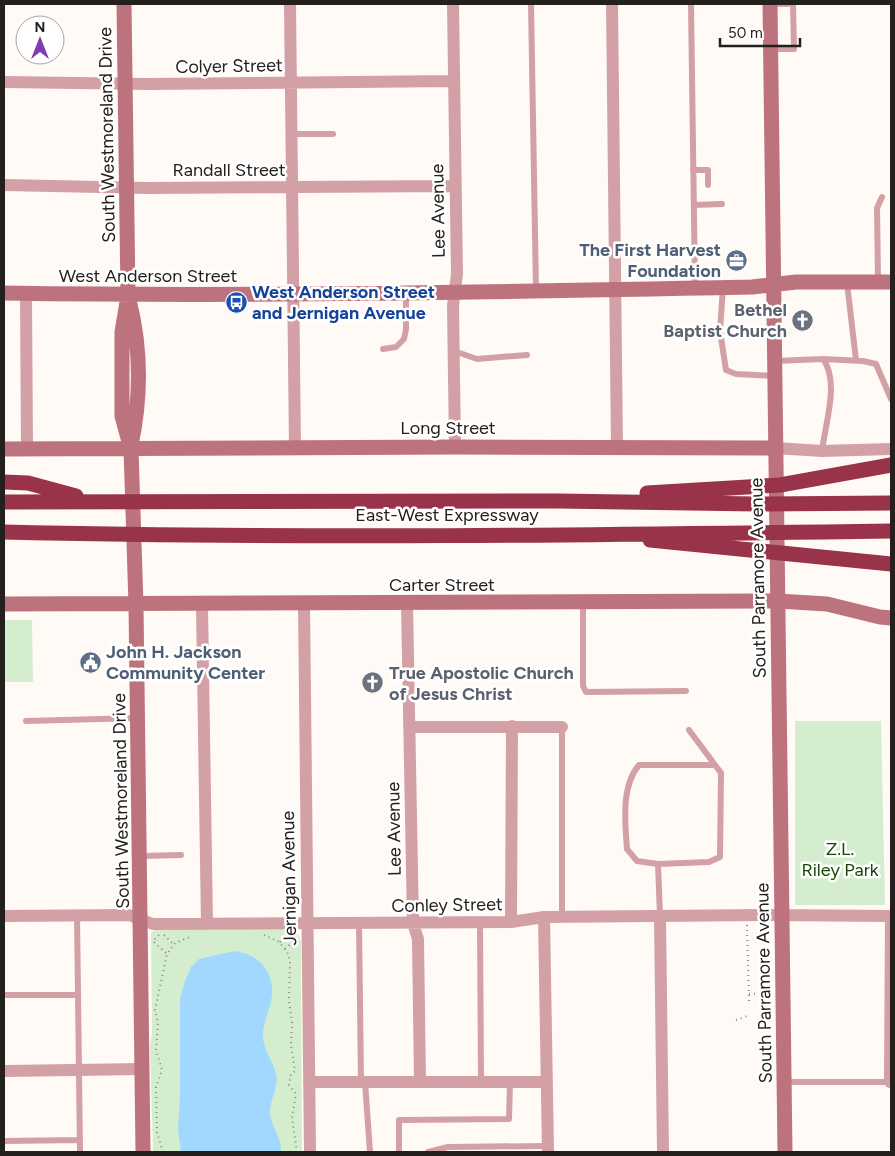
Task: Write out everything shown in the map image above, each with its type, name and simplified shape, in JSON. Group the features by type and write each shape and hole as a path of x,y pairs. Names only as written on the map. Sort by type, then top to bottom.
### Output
{"highway":[{"path":"558,501 705,489 780,486 891,465"},
{"path":"4,482 28,483 102,502"},
{"name":"East-West Expressway","path":"4,502 558,501 756,504 891,503"},
{"name":"East-West Expressway","path":"4,532 152,534 891,531"},
{"path":"594,533 757,553 891,564"}],"street":[{"name":"South Westmoreland Drive","path":"124,4 128,296 137,331 138,417 130,449 136,605 143,1152"},
{"path":"290,4 295,449"},
{"name":"Lee Avenue","path":"453,4 457,279 454,351 455,447"},
{"path":"612,4 617,447"},
{"name":"South Parramore Avenue","path":"770,4 785,1152"},
{"name":"Colyer Street","path":"4,82 290,83 454,81"},
{"name":"Randall Street","path":"4,185 292,188 455,186"},
{"name":"West Anderson Street","path":"4,293 128,296 406,294 614,288 723,288 774,284 885,282"},
{"path":"26,294 27,449"},
{"name":"Long Street","path":"4,449 617,447 775,448 822,451 891,450"},
{"name":"Carter Street","path":"4,604 202,605 778,601 827,604 887,619"},
{"name":"Jernigan Avenue","path":"304,604 310,1152"},
{"name":"Lee Avenue","path":"407,604 413,923 418,939 420,1082"},
{"path":"202,605 208,924"},
{"path":"511,922 512,726"},
{"path":"409,727 562,726"},
{"name":"Conley Street","path":"4,916 128,915 153,924 307,924 511,922 544,917 891,916"},
{"path":"660,916 664,1152"},
{"path":"890,1082 891,916"},
{"path":"544,917 548,1149"},
{"path":"4,1071 143,1069"},
{"path":"309,1082 546,1082"}],"lane":[{"path":"531,4 536,290"},
{"path":"691,4 695,288"},
{"path":"770,4 788,4"},
{"path":"771,49 794,49 793,4"},
{"path":"291,134 333,134"},
{"path":"693,170 708,170 708,186"},
{"path":"882,196 878,208 885,282"},
{"path":"694,205 722,204"},
{"path":"847,282 856,360"},
{"path":"723,288 720,331 726,370 736,374 775,376"},
{"path":"383,348 396,347 404,339 406,294"},
{"path":"454,351 477,359 527,355"},
{"path":"822,451 830,390 829,367 823,359"},
{"path":"775,361 823,359 856,360 876,364 891,399"},
{"path":"583,603 583,686 586,692 686,691"},
{"path":"26,721 138,718"},
{"path":"562,726 562,917"},
{"path":"689,730 715,764 722,774 720,857 709,862 658,864 637,861 627,849 626,796 631,774 639,765 715,764"},
{"path":"140,856 181,856"},
{"path":"658,864 660,916"},
{"path":"77,915 80,1152"},
{"path":"480,922 481,1082"},
{"path":"359,923 363,1082 370,1152"},
{"path":"4,995 78,995"},
{"path":"399,1152 399,1120 509,1119 510,1082"},
{"path":"785,1082 890,1082"},
{"path":"4,1141 80,1140"},
{"path":"428,1152 448,1147 548,1149"}],"path":[{"path":"747,924 749,1003"},
{"path":"167,954 153,941 161,932 174,944"},
{"path":"258,934 279,942 286,950 290,961 289,1001 293,1029 291,1045 295,1071 291,1074 289,1085 296,1094 292,1117 297,1152"},
{"path":"163,1152 157,1133 158,1105 156,1086 162,1070 156,1050 158,1023 155,1010 167,954 174,944 194,935"},
{"path":"286,950 298,935"},
{"path":"749,994 768,994"},
{"path":"736,1020 750,1014"}],"green space":[{"path":"4,620 32,620 33,682 4,682"},
{"name":"Z.L. Riley Park","path":"795,721 881,721 885,905 795,905"},
{"path":"291,928 296,930 301,941 302,1152 153,1152 150,1044 152,1033 151,933 154,930"}],"water":[{"path":"235,951 248,954 258,960 266,969 271,981 272,995 263,1039 277,1079 270,1112 280,1141 281,1152 181,1152 178,1129 180,1097 180,999 191,967 199,959"}],"place":[{"name":"The First Harvest Foundation","path":"737,260"},
{"name":"West Anderson Street and Jernigan Avenue","path":"236,302"},
{"name":"Bethel Baptist Church","path":"803,320"},
{"name":"John H. Jackson Community Center","path":"90,662"},
{"name":"True Apostolic Church of Jesus Christ","path":"373,683"}]}
